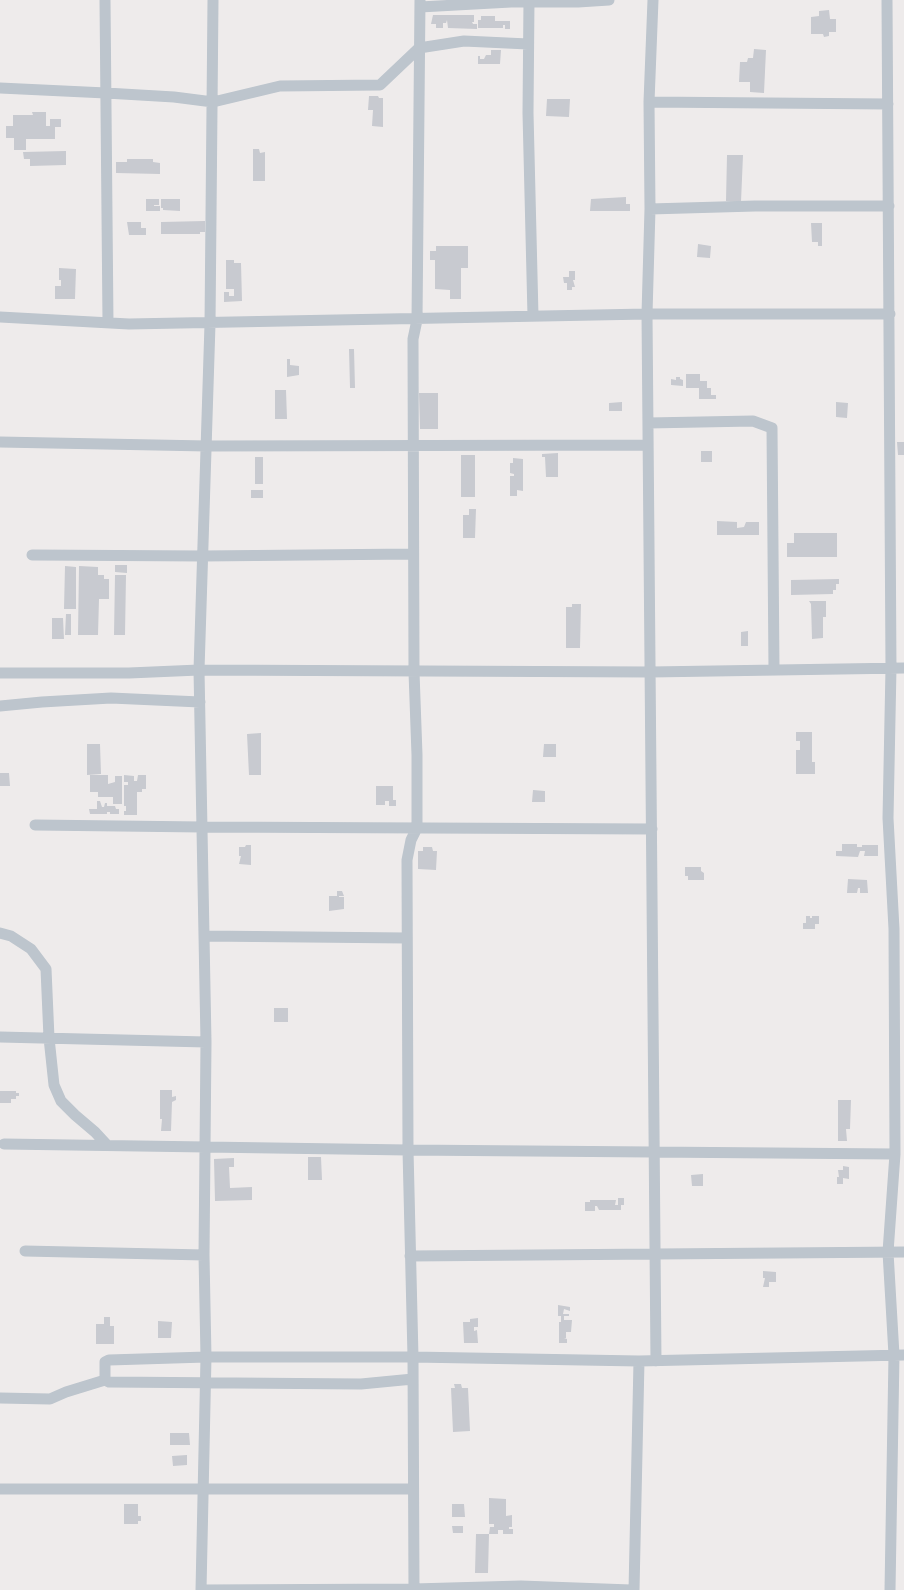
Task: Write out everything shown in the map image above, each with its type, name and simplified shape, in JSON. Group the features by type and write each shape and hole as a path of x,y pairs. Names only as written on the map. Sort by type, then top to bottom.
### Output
{"street":[{"path":"105,0 108,322"},
{"path":"213,0 210,324 199,670 206,1042 204,1255 206,1383 201,1590 414,1589 520,1586 632,1590 639,1361"},
{"path":"414,1589 412,1490 413,1357 408,1150 407,860 410,840 417,828 412,339 417,320 420,4 609,0"},
{"path":"653,0 649,102 650,209 647,314 656,1361"},
{"path":"887,0 891,668 888,818 899,928 895,1154 888,1252 899,1355 890,1590"},
{"path":"529,1 528,113 533,316"},
{"path":"0,88 174,97 213,102 280,86 380,85 419,48 464,41 528,44"},
{"path":"649,102 888,104"},
{"path":"650,209 755,206 889,206"},
{"path":"0,317 129,324 210,324 647,314 890,314"},
{"path":"648,423 753,421 772,428 774,670"},
{"path":"0,442 207,446 648,445"},
{"path":"32,554 203,556 413,554"},
{"path":"0,673 129,673 199,670 651,672 904,668"},
{"path":"0,706 111,698 200,702"},
{"path":"35,825 202,828 652,829"},
{"path":"0,933 11,936 31,949 46,969 49,1038 54,1085 61,1101 107,1145"},
{"path":"204,936 407,938"},
{"path":"0,1038 206,1042"},
{"path":"4,1144 895,1154"},
{"path":"25,1251 204,1255"},
{"path":"410,1256 904,1252"},
{"path":"105,1380 105,1362 110,1360 206,1357 413,1357 656,1361 899,1355"},
{"path":"0,1398 50,1399 105,1380 109,1382 361,1384 413,1379"},
{"path":"0,1489 412,1490"}],"building":[{"path":"829,10 830,19 836,19 836,32 829,32 829,36 824,37 823,34 811,34 811,17 819,16 819,11"},
{"path":"433,15 474,15 474,22 472,22 477,24 477,29 448,28 447,20 446,23 443,23 443,28 436,28 436,24 431,24"},
{"path":"481,16 495,16 495,21 510,21 510,29 505,29 505,25 503,25 503,28 478,28 478,20 481,20"},
{"path":"754,49 766,50 764,93 750,92 750,82 739,82 740,62 747,62 748,58 753,58"},
{"path":"491,50 501,50 500,64 478,64 478,56 480,56 480,59 484,59 486,55 491,55"},
{"path":"369,96 383,98 383,127 372,126 373,110 368,110"},
{"path":"547,99 570,99 569,117 546,116"},
{"path":"32,112 46,112 46,126 50,126 50,119 61,119 61,127 55,127 55,139 26,139 26,150 14,150 14,138 6,138 6,126 13,126 13,115 33,115"},
{"path":"253,149 259,149 260,153 265,152 265,181 253,181"},
{"path":"66,151 66,165 30,166 30,159 24,159 23,152"},
{"path":"727,155 743,155 741,202 726,201"},
{"path":"127,159 153,159 153,162 160,163 160,174 116,173 116,162 127,162"},
{"path":"626,197 626,204 630,204 630,211 590,211 591,199"},
{"path":"146,199 159,199 159,205 154,206 160,206 160,211 146,211"},
{"path":"161,199 180,199 180,211 163,210 161,208"},
{"path":"205,221 205,232 200,232 200,234 161,234 161,222"},
{"path":"127,222 141,222 141,228 146,228 146,235 129,235"},
{"path":"811,223 822,223 822,246 818,246 818,242 812,242"},
{"path":"698,244 711,246 710,258 697,257"},
{"path":"436,246 468,246 468,268 461,268 461,299 450,299 450,290 435,289 435,260 430,260 430,251 436,251"},
{"path":"226,260 234,260 234,263 241,263 242,301 224,302 224,292 229,292 229,296 234,296 234,289 226,289"},
{"path":"59,268 76,269 75,299 55,299 55,286 61,286"},
{"path":"569,271 575,271 575,280 573,280 575,287 572,287 572,290 567,290 567,283 564,283 563,277 569,277"},
{"path":"349,349 354,349 355,388 350,388"},
{"path":"287,359 290,359 290,365 299,366 299,375 287,377"},
{"path":"686,374 700,374 700,381 707,381 707,388 711,388 711,395 716,395 716,399 699,399 699,388 686,388"},
{"path":"676,377 680,377 683,380 683,386 671,385 671,379 676,380"},
{"path":"275,390 286,390 287,419 275,419"},
{"path":"419,393 438,393 438,429 420,429"},
{"path":"622,402 622,411 609,411 609,403"},
{"path":"836,402 848,403 847,418 836,417"},
{"path":"897,442 904,442 904,455 898,455"},
{"path":"701,451 712,451 712,462 701,462"},
{"path":"558,453 558,477 546,477 545,457 542,457 542,454"},
{"path":"461,455 475,455 475,497 461,497"},
{"path":"255,457 263,457 263,484 255,484"},
{"path":"513,458 523,459 523,491 517,490 517,496 510,496 510,476 514,476 514,474 510,473 510,463 513,463"},
{"path":"251,490 263,490 263,498 251,498"},
{"path":"469,509 476,509 475,538 463,538 463,515 469,515"},
{"path":"717,521 737,522 737,528 744,527 746,522 759,522 759,535 717,535"},
{"path":"794,533 837,533 837,557 787,557 787,543 794,543"},
{"path":"115,565 127,565 127,573 115,572"},
{"path":"65,566 76,567 76,609 64,609"},
{"path":"79,566 98,567 98,575 104,575 104,579 109,579 109,599 99,599 98,635 78,635"},
{"path":"115,575 126,575 125,635 114,635"},
{"path":"839,579 839,584 836,584 836,590 833,590 833,594 791,595 791,580"},
{"path":"809,601 826,601 826,617 823,617 823,638 812,639 811,604"},
{"path":"572,604 581,604 580,648 566,648 566,607 572,607"},
{"path":"66,614 71,614 71,635 65,635"},
{"path":"52,618 63,618 64,639 52,639"},
{"path":"748,631 748,646 741,646 741,632"},
{"path":"796,732 812,732 812,762 815,762 815,774 796,774 796,750 800,750 800,741 796,741"},
{"path":"261,733 261,775 249,775 247,734"},
{"path":"87,744 100,744 101,774 87,775"},
{"path":"544,744 556,744 556,757 543,757"},
{"path":"0,773 9,773 10,786 0,786"},
{"path":"90,775 108,775 108,784 115,782 115,776 122,776 122,804 113,804 113,797 98,797 98,792 90,792"},
{"path":"124,775 134,776 134,781 137,781 138,775 146,775 146,789 142,789 142,792 137,792 137,815 124,815 126,806 124,806 124,785 128,785 128,782 124,782"},
{"path":"376,786 393,786 393,800 396,800 396,806 389,806 389,801 385,801 385,805 376,805"},
{"path":"533,790 545,791 545,802 532,802"},
{"path":"97,801 100,801 102,807 104,807 105,803 107,803 107,806 115,806 116,809 119,809 119,814 107,812 107,814 90,814 89,809 97,809"},
{"path":"842,844 857,844 857,847 862,847 862,845 878,845 878,856 864,856 865,851 860,851 858,857 836,856 836,851 842,851"},
{"path":"246,845 251,845 251,865 239,864 241,856 239,856 239,847 245,847"},
{"path":"423,847 432,847 433,851 437,851 436,870 418,869 418,851 423,851"},
{"path":"685,867 701,867 701,871 704,873 704,880 688,880 688,876 685,876"},
{"path":"848,879 867,880 868,893 860,893 860,888 858,888 857,893 847,893"},
{"path":"337,891 342,891 344,896 339,897 344,897 344,909 329,911 329,896 337,896"},
{"path":"806,916 812,918 812,916 819,916 819,924 815,924 815,929 803,929 803,923 806,923"},
{"path":"274,1008 288,1008 288,1022 274,1022"},
{"path":"160,1090 172,1090 172,1097 176,1096 176,1100 172,1102 171,1131 161,1131"},
{"path":"0,1091 16,1091 16,1093 19,1093 19,1096 16,1096 16,1099 11,1099 11,1103 0,1103"},
{"path":"838,1100 851,1100 850,1129 846,1129 847,1141 838,1141"},
{"path":"308,1157 321,1157 322,1180 308,1180"},
{"path":"234,1158 234,1167 229,1167 230,1188 252,1187 252,1200 215,1201 214,1159"},
{"path":"843,1166 849,1167 849,1179 843,1178 843,1184 837,1184 838,1170 843,1170"},
{"path":"703,1174 703,1186 692,1186 691,1175"},
{"path":"618,1198 624,1198 624,1205 621,1205 621,1210 599,1210 595,1206 595,1211 585,1211 585,1202 590,1202 590,1200 616,1200 615,1205 618,1205"},
{"path":"763,1271 776,1272 776,1282 769,1282 769,1287 763,1287 765,1278 763,1278"},
{"path":"558,1305 570,1307 570,1311 564,1309 563,1314 569,1314 569,1316 564,1316 564,1320 572,1320 571,1332 566,1332 566,1338 564,1338 567,1339 567,1343 559,1343 559,1322 561,1322 561,1316 558,1316"},
{"path":"104,1317 110,1317 110,1326 114,1326 114,1344 96,1344 96,1324 104,1324"},
{"path":"478,1318 478,1327 474,1327 474,1331 477,1330 478,1343 464,1343 463,1322 470,1322 470,1319"},
{"path":"158,1321 172,1322 171,1338 158,1338"},
{"path":"454,1384 461,1384 462,1388 468,1388 470,1431 453,1432 451,1388 455,1388"},
{"path":"170,1433 189,1433 190,1445 170,1445"},
{"path":"187,1455 187,1465 173,1466 172,1456"},
{"path":"489,1498 506,1499 506,1516 512,1515 512,1527 509,1527 509,1529 513,1529 513,1534 503,1534 503,1530 498,1530 498,1534 489,1534 490,1527 494,1527 494,1524 489,1524"},
{"path":"124,1504 138,1504 138,1516 141,1516 141,1521 138,1521 138,1524 124,1524"},
{"path":"452,1504 464,1504 465,1517 452,1517"},
{"path":"452,1526 463,1526 463,1533 453,1533"},
{"path":"476,1534 489,1534 488,1573 475,1573"}]}
